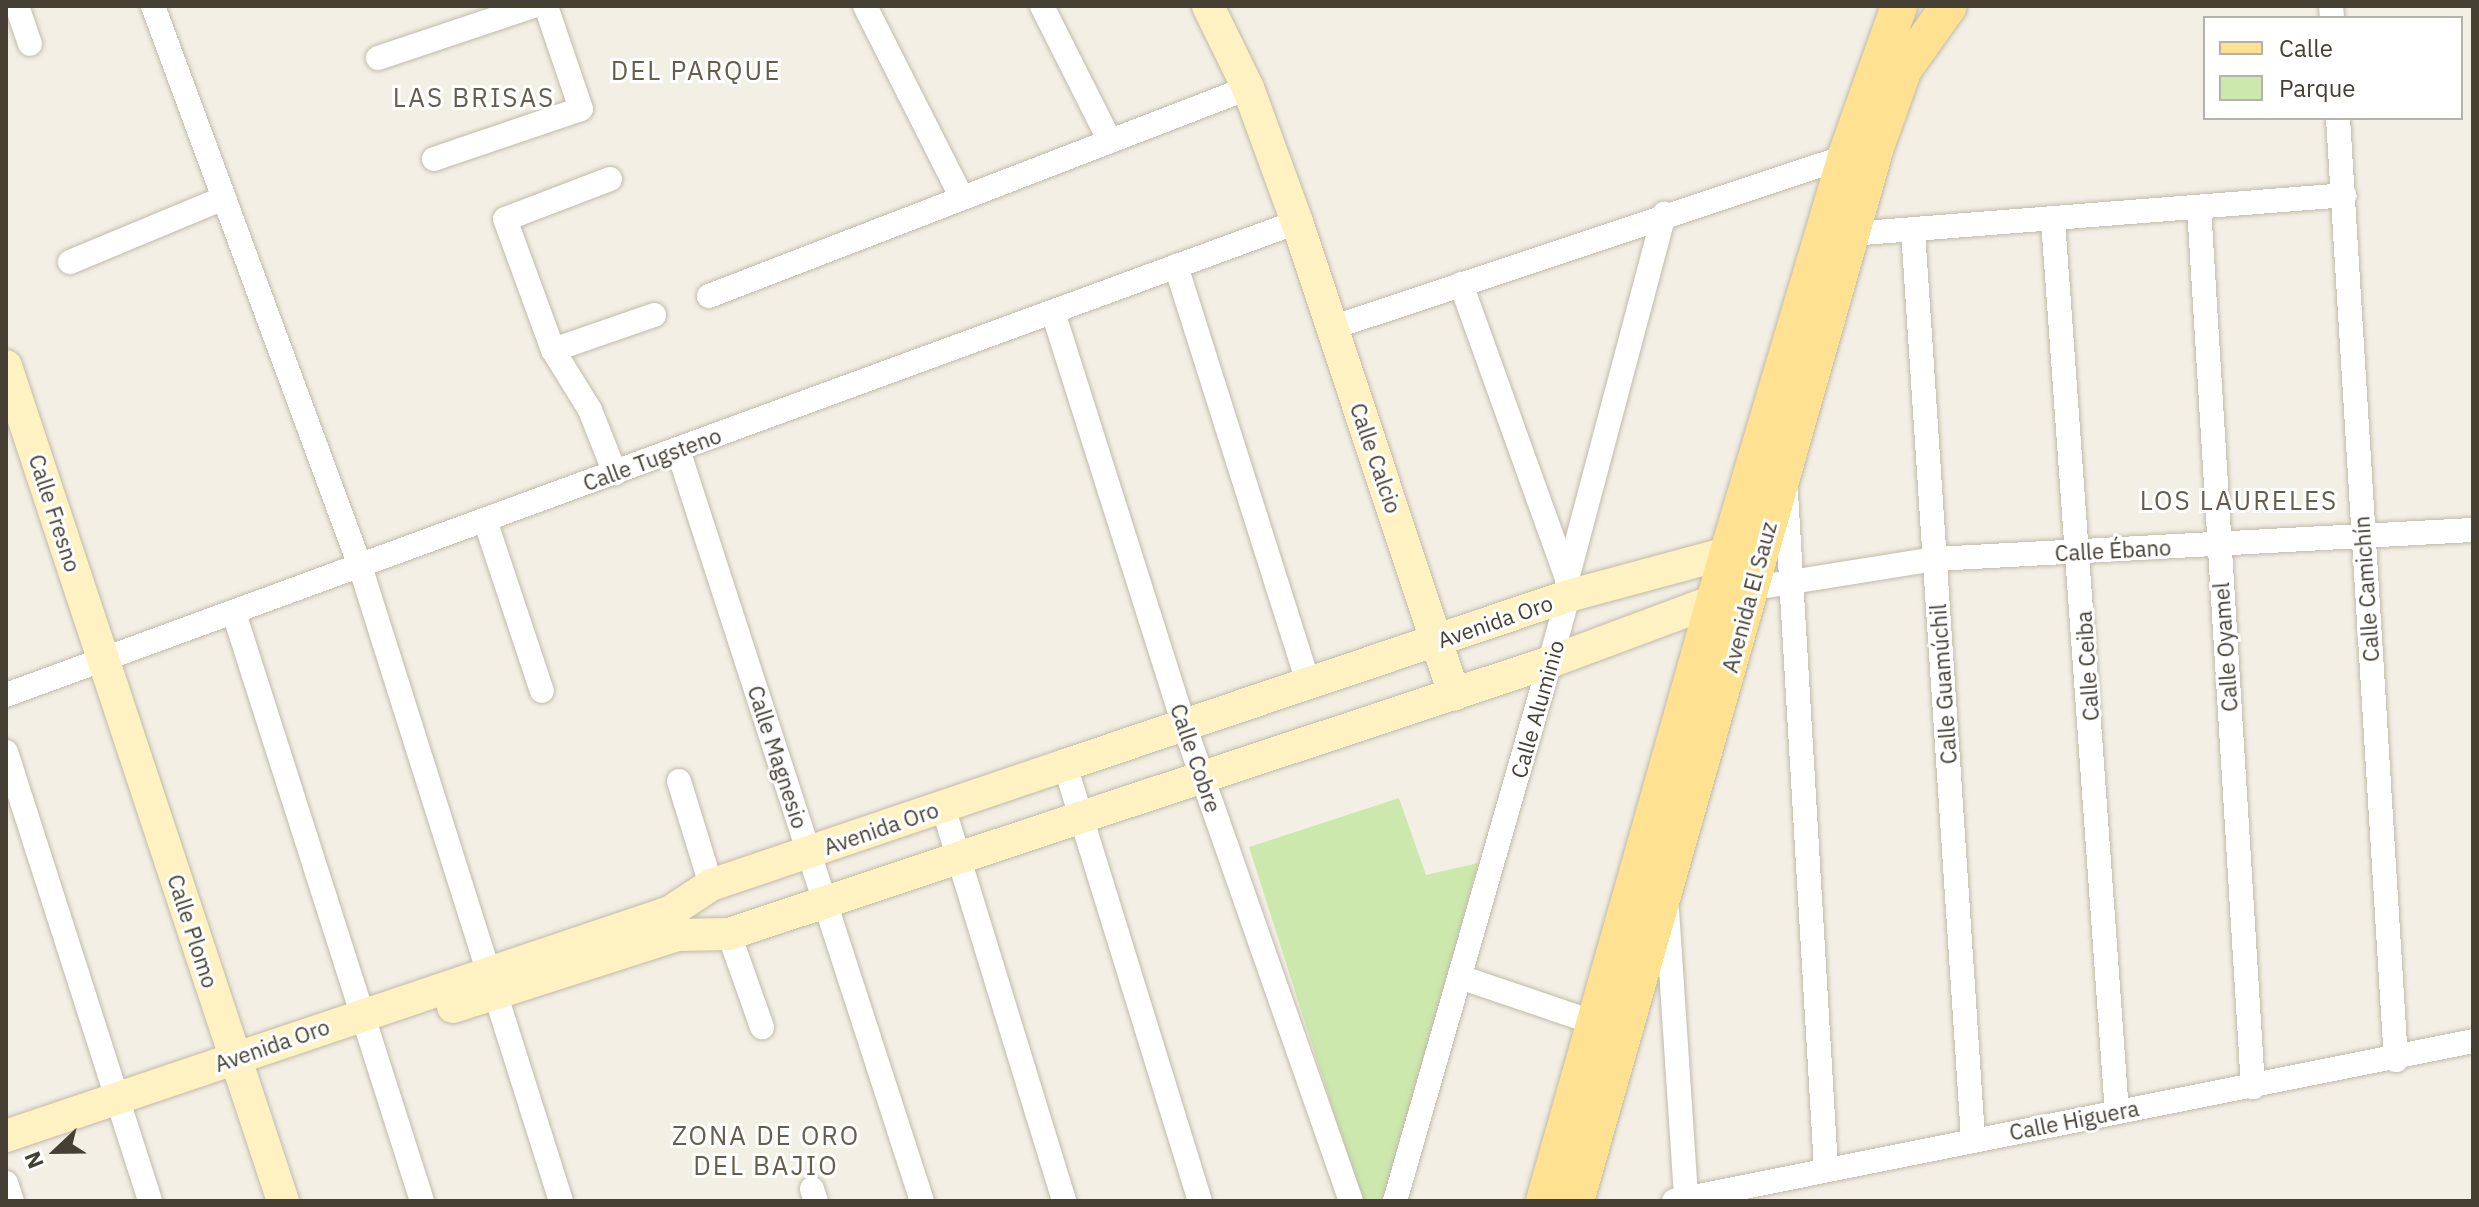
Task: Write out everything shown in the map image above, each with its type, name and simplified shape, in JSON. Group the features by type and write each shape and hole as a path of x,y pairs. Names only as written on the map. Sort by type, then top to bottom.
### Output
{"main road":[{"name":"Calle Calcio","path":"1208,6 1248,88 1297,222 1454,695"},
{"name":"Avenida El Sauz","path":"1544,1201 1598,1024 1728,552 1861,151 1899,6"},
{"name":"Avenida El Sauz","path":"1576,1201 1665,882 1754,588 1784,467 1851,234 1861,151 1904,69 1949,6"},
{"name":"Calle Fresno","path":"6,366 14,419 103,661"},
{"name":"Avenida Oro","path":"6,1156 119,1107 490,983 670,912 711,885 1184,725 1309,686 1438,641 1567,588 1765,544"},
{"name":"Avenida Oro","path":"490,983 677,935 729,934 1454,695 1550,662 1715,598 1754,588"},
{"name":"Calle Plomo","path":"103,661 283,1201"},
{"name":"Avenida Oro","path":"6,1136 119,1107"}],"street":[{"path":"17,6 30,44"},
{"path":"153,6 360,566 561,1201"},
{"path":"378,58 533,6"},
{"path":"434,159 581,109 546,6"},
{"path":"865,6 961,196"},
{"path":"1042,6 1110,141"},
{"path":"709,296 961,196 1248,88"},
{"name":"Calle Camichín","path":"2338,120 2396,1060"},
{"path":"1331,328 1664,214 1861,151"},
{"path":"610,179 505,219 553,350 590,410 615,473"},
{"path":"1851,234 2344,195"},
{"path":"70,262 224,198"},
{"name":"Calle Oyamel","path":"2199,207 2253,1087"},
{"name":"Calle Aluminio","path":"1395,1201 1550,662 1664,214"},
{"name":"Calle Ceiba","path":"2053,220 2080,551 2117,1112"},
{"name":"Calle Tugsteno","path":"6,695 1297,222"},
{"name":"Calle Guamúchil","path":"1913,230 1973,1139"},
{"path":"1176,266 1309,686"},
{"path":"1461,284 1567,588"},
{"name":"Calle Cobre","path":"1053,312 1184,725 1351,1201"},
{"path":"553,350 654,315"},
{"name":"Calle Magnesio","path":"678,450 922,1201"},
{"path":"1784,467 1826,1169"},
{"path":"485,520 542,691"},
{"name":"Calle Ébano","path":"1754,588 1935,559 2219,545 2363,533 2473,530"},
{"path":"234,613 422,1201"},
{"path":"6,752 150,1201"},
{"path":"1065,765 1200,1201"},
{"path":"679,781 711,885"},
{"path":"943,807 1064,1201"},
{"path":"1665,882 1680,1200"},
{"path":"729,934 762,1027"},
{"path":"1460,977 1598,1024"},
{"name":"Calle Higuera","path":"1680,1200 1973,1139 2396,1060 2473,1041"},
{"path":"6,1183 12,1201"}],"green space":[{"path":"1399,798 1426,875 1478,863 1390,1201 1362,1201 1249,847"}],"district":[{"name":"DEL PARQUE","path":"696,71"},
{"name":"LAS BRISAS","path":"474,98"},
{"name":"LOS LAURELES","path":"2239,501"},
{"name":"ZONA DE ORO DEL BAJIO","path":"766,1151"}]}
